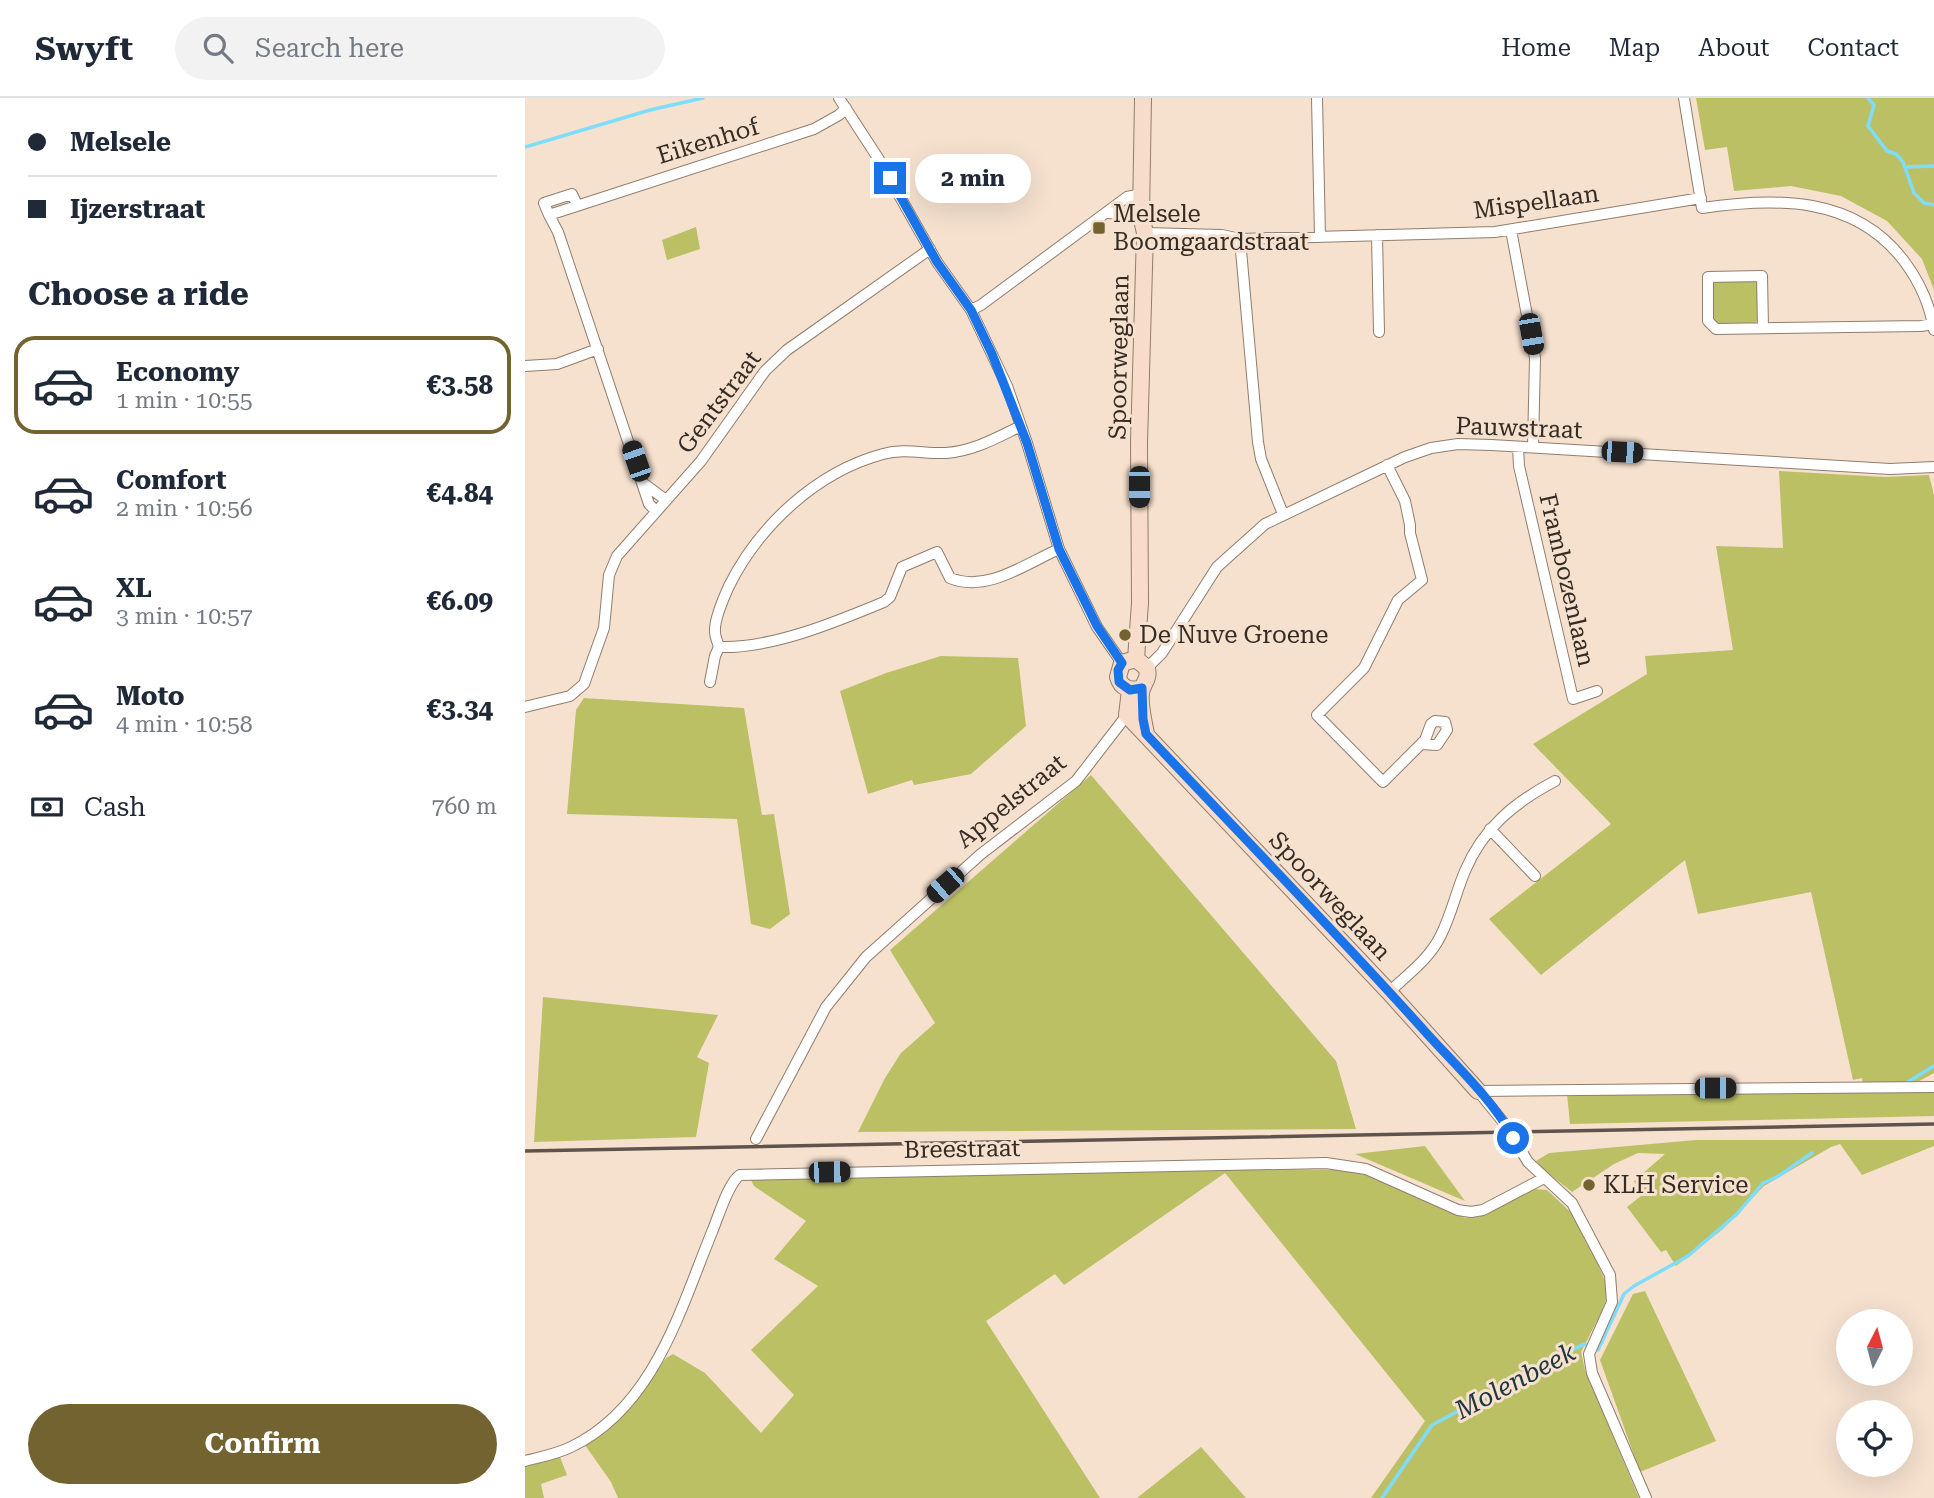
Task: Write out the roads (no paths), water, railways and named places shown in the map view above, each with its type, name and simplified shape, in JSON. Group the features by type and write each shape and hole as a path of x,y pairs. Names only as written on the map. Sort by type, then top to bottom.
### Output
{"street":[{"name":"Spoorweglaan","path":"1135,664 1118,677 1123,687 1136,689 1147,682 1135,664 1139,603 1139,443 1145,233 1141,215 1143,98"},
{"path":"1317,98 1320,236"},
{"path":"1684,98 1702,208 1732,204 1807,204 1845,213 1891,244 1912,272 1928,305 1933,327 1716,329 1708,321 1708,277 1762,271 1763,328"},
{"path":"842,103 878,158 930,249 971,310 1007,386 1059,549 1097,626 1135,664"},
{"name":"Eikenhof","path":"656,511 649,504 558,232 549,215 814,130 839,115 842,103"},
{"path":"971,310 1127,197 1142,194"},
{"name":"Mispellaan","path":"1145,233 1222,235 1240,239 1511,230 1701,198"},
{"path":"1108,213 1141,215"},
{"path":"1511,230 1535,358 1533,447"},
{"path":"1377,235 1379,332"},
{"path":"1240,239 1258,442 1265,471 1283,514"},
{"name":"Gentstraat","path":"525,707 570,696 584,684 604,628 612,565 625,546 701,461 765,371 787,350 930,249"},
{"path":"525,366 557,364 598,349"},
{"path":"710,682 719,647 715,631 725,596 740,565 781,513 828,478 882,454 903,451 945,453 972,449 1021,426"},
{"name":"Pauwstraat","path":"1135,664 1162,653 1217,567 1265,524 1387,465 1431,448 1458,444 1891,469 1934,467"},
{"name":"Frambozenlaan","path":"1518,447 1573,699 1597,691"},
{"path":"1387,465 1405,501 1422,580 1398,600 1364,668 1317,715 1383,782 1421,744"},
{"path":"643,483 666,500"},
{"path":"719,647 741,648 830,624 884,602 890,597 902,567 937,552 950,578 956,581 991,582 1059,549"},
{"name":"Spoorweglaan","path":"1136,689 1146,734"},
{"path":"1127,715 1136,689"},
{"name":"Spoorweglaan","path":"1127,715 1389,992 1478,1091 1510,1132 1528,1162 1572,1203 1610,1275 1612,1302 1589,1354 1592,1373 1646,1498"},
{"name":"Appelstraat","path":"756,1139 826,1007 866,957 981,854 1076,781 1127,715"},
{"path":"1389,992 1423,961 1440,937 1465,869 1490,829 1525,797 1555,781"},
{"path":"1490,829 1535,876"},
{"path":"1478,1091 1934,1087"},
{"name":"Breestraat","path":"525,1461 569,1449 585,1440 626,1405 650,1375 666,1345 728,1195 740,1175 1326,1163 1366,1169 1458,1210 1471,1212 1483,1210 1544,1178"}],"waterway":[{"path":"525,147 650,110 703,98"},
{"name":"Molenbeek","path":"1868,98 1874,105 1868,126 1887,151 1896,154 1903,162 1914,193 1924,203 1934,205"},
{"path":"1905,167 1934,166"},
{"name":"Molenbeek","path":"1908,1082 1934,1066"},
{"name":"Molenbeek","path":"1382,1498 1432,1425 1584,1344 1598,1350 1624,1294 1688,1256 1737,1214 1763,1183 1777,1177 1812,1153"}],"railway":[{"path":"525,1151 1934,1124"}],"place":[{"name":"Melsele Boomgaardstraat","path":"1099,228"},
{"name":"De Nuve Groene","path":"1125,635"},
{"name":"KLH Service","path":"1589,1185"}]}
